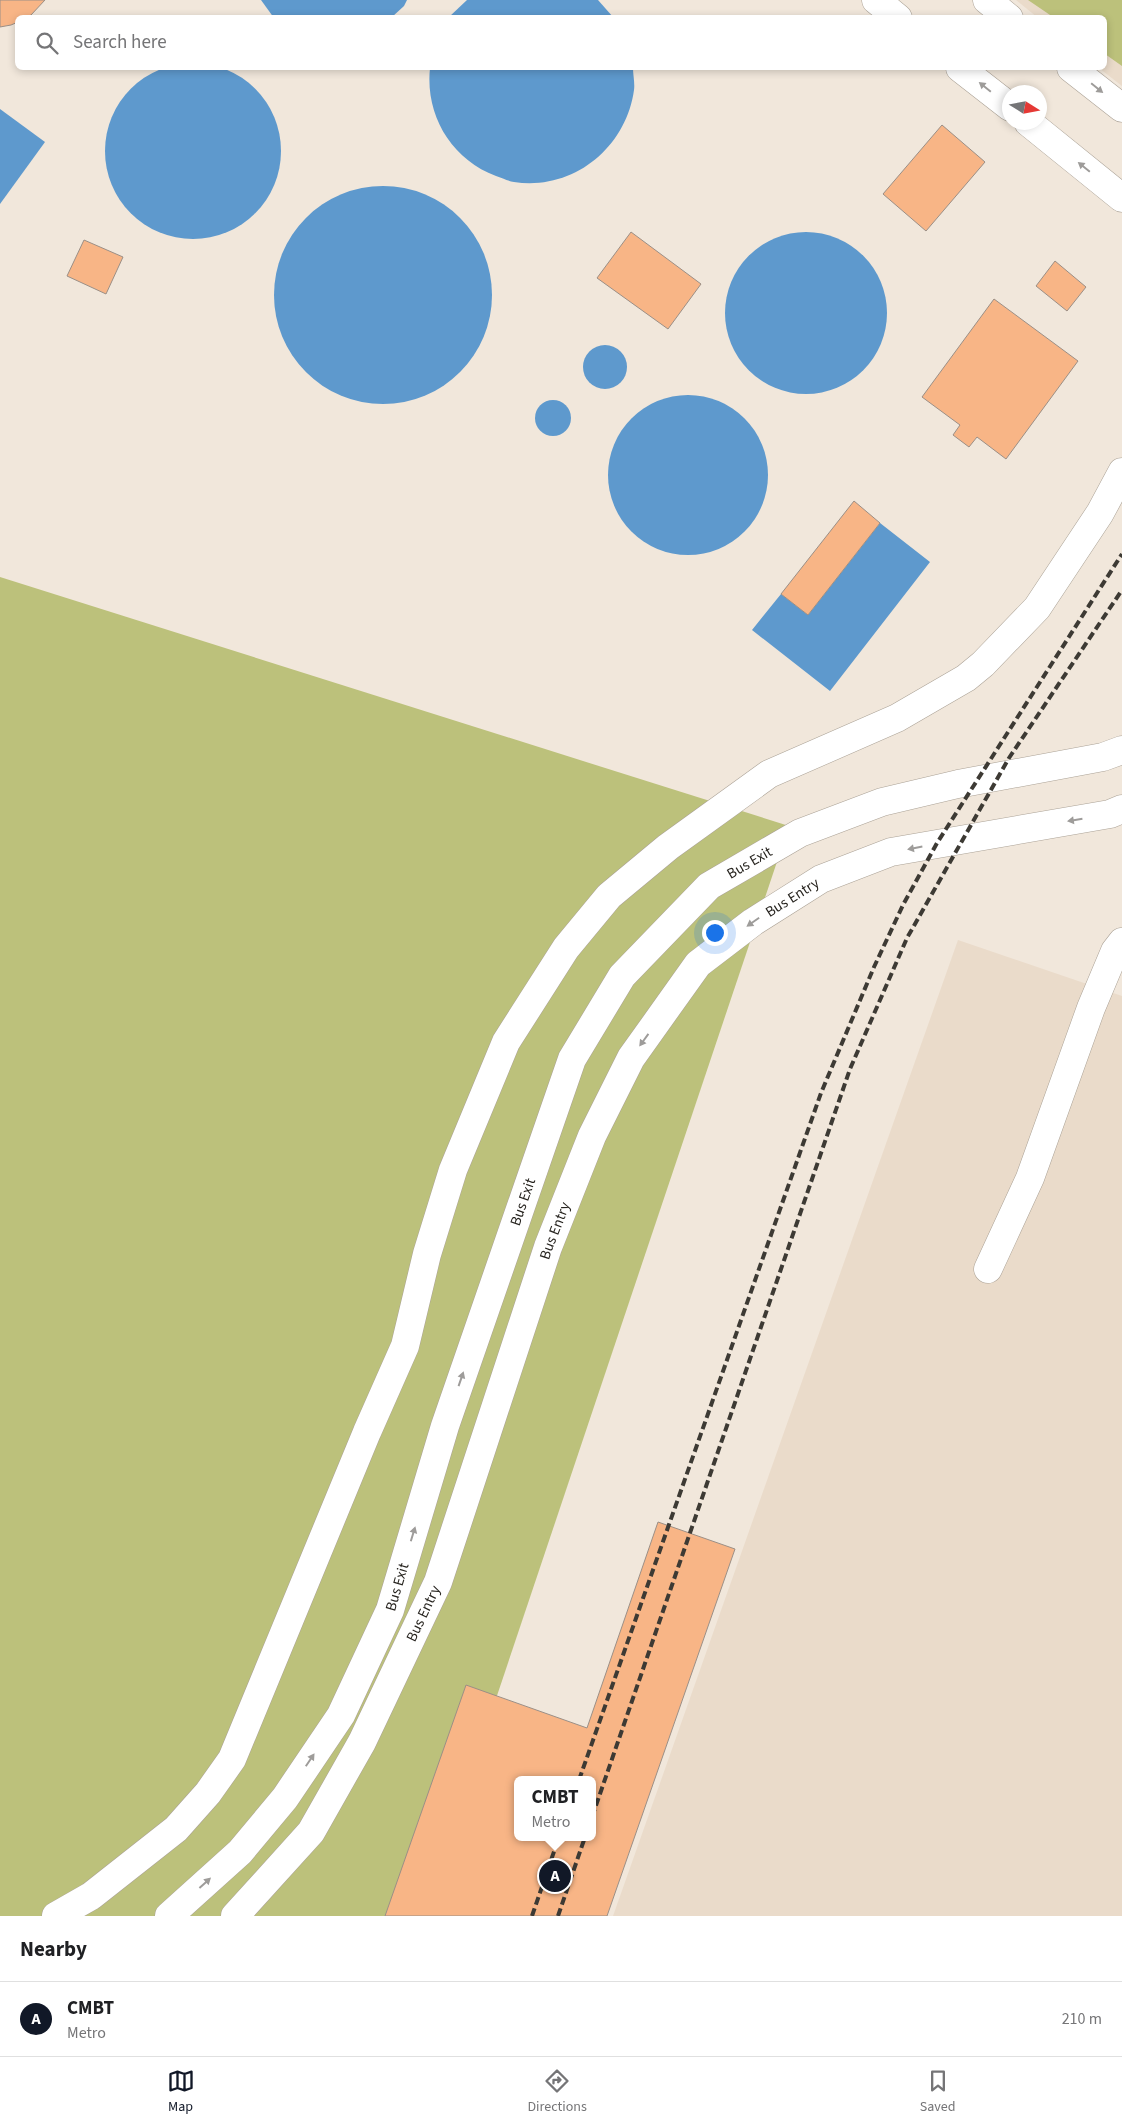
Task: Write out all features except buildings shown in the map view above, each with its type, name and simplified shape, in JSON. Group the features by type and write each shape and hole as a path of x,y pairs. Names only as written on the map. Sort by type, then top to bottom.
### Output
{"main road":[{"path":"876,0 894,15"},
{"path":"987,0 1004,15"},
{"path":"962,70 1002,102"},
{"path":"1074,70 1122,108"},
{"path":"1038,130 1122,198"},
{"path":"56,1916 91,1896 176,1829 208,1793 232,1759 367,1432 405,1346 427,1254 457,1161 506,1042 566,948 609,896 668,846 769,774 897,718 966,678 983,664 1037,608 1100,513 1122,472"},
{"name":"Bus Exit","path":"169,1916 240,1852 285,1798 341,1715 390,1610 448,1417 572,1059 622,976 709,886 800,833 882,802 958,784 1103,757 1122,750"},
{"name":"Bus Entry","path":"235,1916 312,1832 362,1742 438,1582 548,1246 592,1136 631,1058 698,964 752,922 821,879 891,852 1110,814 1122,809"},
{"path":"988,1270 1030,1178 1091,1008 1115,951 1122,942"}],"shaded area":[{"path":"1016,0 1122,0 1122,86 1102,70 1107,70 1107,15 1035,15"},
{"path":"958,940 1122,996 1122,1916 613,1916"}],"green space":[{"path":"1028,0 1122,0 1122,66 1107,55 1107,15 1050,15"},
{"path":"0,577 789,826 423,1916 0,1916"}],"water":[{"path":"261,0 407,0 404,6 394,15 272,15"},
{"path":"467,0 598,0 611,15 451,15"},
{"path":"157,70 229,70 235,73 261,95 271,109 275,117 281,142 280,168 275,185 261,207 235,229 210,238 176,238 151,229 125,207 111,185 106,168 106,134 115,109 137,83"},
{"path":"430,70 633,70 634,90 629,111 620,130 608,147 593,161 576,172 557,180 536,183 507,180 480,168 466,159 444,133 432,102"},
{"path":"0,109 45,142 0,204"},
{"path":"383,186 415,191 425,195 434,199 460,218 479,244 483,253 487,263 492,295 487,327 483,337 479,346 460,372 434,391 425,395 415,399 383,404 351,399 341,395 332,391 306,372 287,346 283,337 279,327 274,295 279,263 283,253 287,244 306,218 332,199 341,195 351,191"},
{"path":"806,232 837,238 863,256 881,282 887,313 881,344 863,370 837,388 806,394 775,388 749,370 731,344 725,313 731,282 749,256 775,238"},
{"path":"601,345 609,345 621,351 627,367 621,383 609,389 601,389 589,383 583,371 583,363 589,351"},
{"path":"696,395 726,404 745,418 755,430 762,444 767,459 767,491 762,506 755,520 745,532 733,542 711,552 696,555 680,555 665,552 643,542 621,520 609,491 608,467 611,452 621,430 643,408 672,396"},
{"path":"553,400 560,401 566,405 570,411 570,425 566,431 560,435 553,436 546,435 540,431 536,425 535,418 536,411 540,405 546,401"},
{"path":"880,523 930,562 830,691 752,630 781,594 808,615"}],"railway":[{"path":"580,1776 821,1093 874,967 903,905 937,843 1122,554"},
{"path":"596,1805 850,1069 907,938 1009,758 1122,590"},
{"path":"532,1916 558,1841"},
{"path":"558,1916 584,1841"}],"place":[{"name":"CMBT","path":"555,1876"}]}
